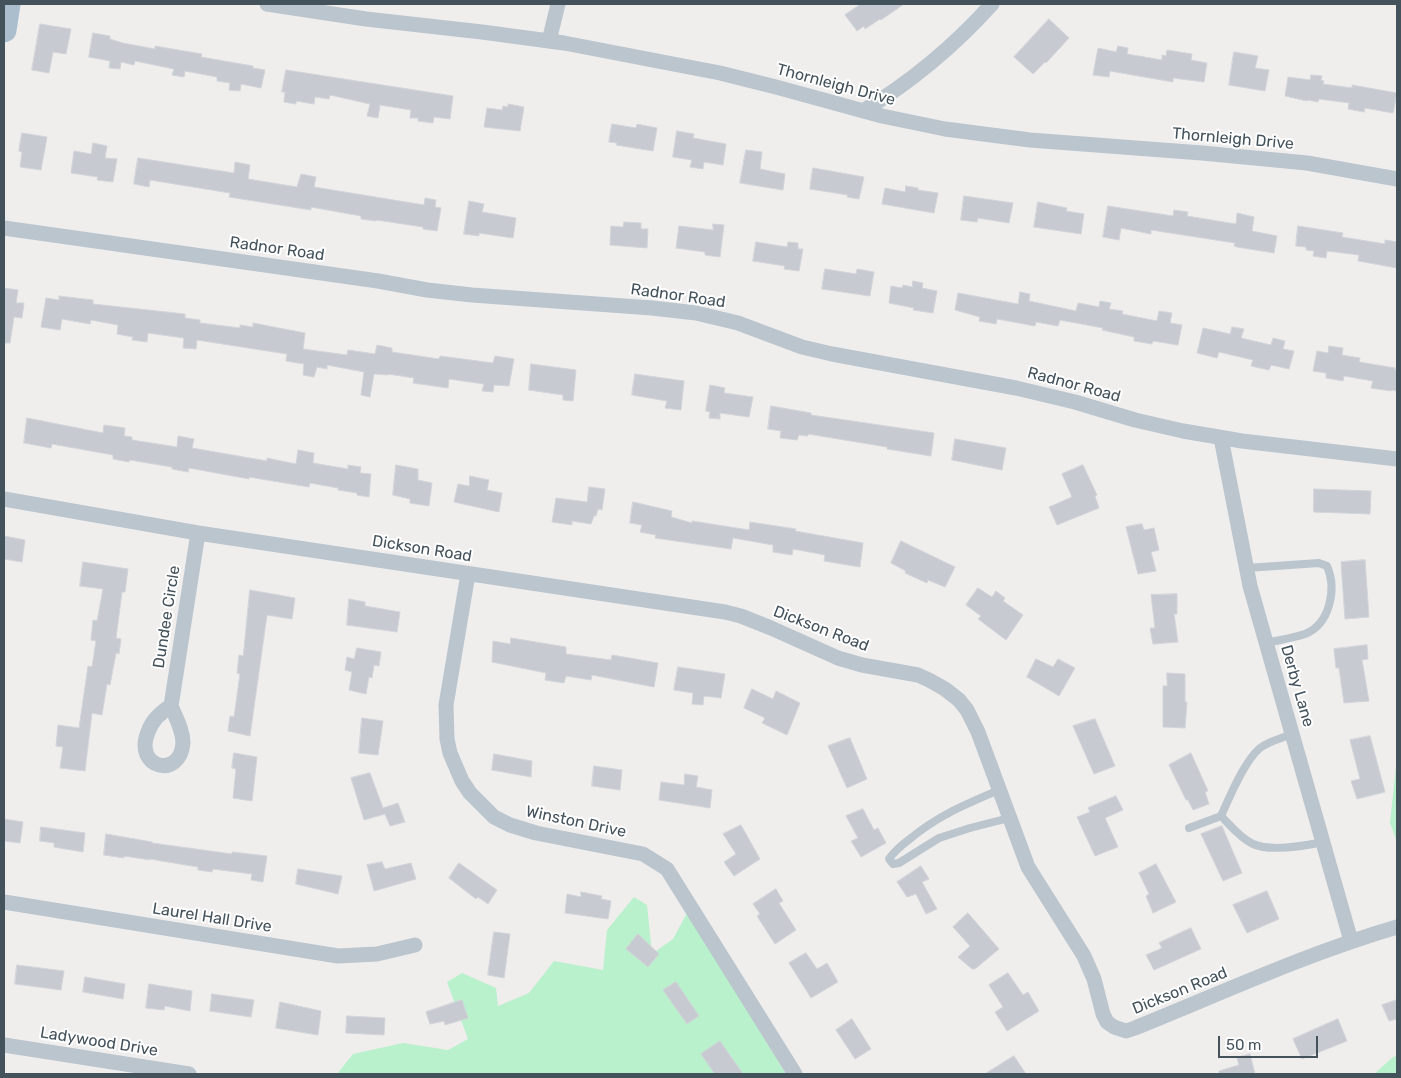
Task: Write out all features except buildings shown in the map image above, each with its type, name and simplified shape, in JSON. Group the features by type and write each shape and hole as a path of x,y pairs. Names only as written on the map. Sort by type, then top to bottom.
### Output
{"main road":[{"path":"4,30 8,4"}],"street":[{"name":"Thornleigh Drive","path":"267,4 366,19 549,41 720,73 908,122 994,136 1289,162 1397,179"},
{"path":"549,41 558,4"},
{"path":"863,111 899,87 942,53 992,4"},
{"name":"Radnor Road","path":"4,228 378,281 428,290 696,313 738,323 802,347 1016,388 1075,402 1135,420 1221,438 1397,459"},
{"name":"Derby Lane","path":"1221,438 1247,568 1266,643 1351,941"},
{"name":"Dickson Road","path":"4,499 198,532 725,612 771,628 838,658 862,665 918,675 929,680 959,700 967,710 976,727 1031,873 1084,956 1094,979 1103,1014 1107,1022 1118,1029 1126,1031 1135,1028 1351,941 1397,926"},
{"name":"Dundee Circle","path":"171,706 198,532"},
{"name":"Winston Drive","path":"468,574 446,705 447,739 450,753 462,781 470,793 494,817 510,825 536,833 643,854 667,868 795,1074"},
{"name":"Laurel Hall Drive","path":"4,902 338,956 377,954 415,946"},
{"name":"Ladywood Drive","path":"4,1045 189,1074"}],"lane":[{"path":"1247,568 1319,563 1327,566 1331,576 1329,604 1324,617 1317,625 1304,634 1266,643"},
{"path":"1189,828 1220,816 1254,754 1270,742 1292,734"},
{"path":"999,790 940,817 901,846 889,860 893,864 899,863 939,838 1009,818"},
{"path":"1220,816 1237,833 1254,844 1280,848 1323,842"}],"green space":[{"path":"1397,757 1397,842 1390,823"},
{"path":"634,897 647,905 652,954 673,939 687,913 786,1074 337,1074 353,1054 403,1043 448,1050 468,1039 447,982 462,973 496,988 498,1006 529,993 554,961 603,970 607,930"},
{"path":"1397,1056 1397,1074 1374,1074 1393,1057"}]}
